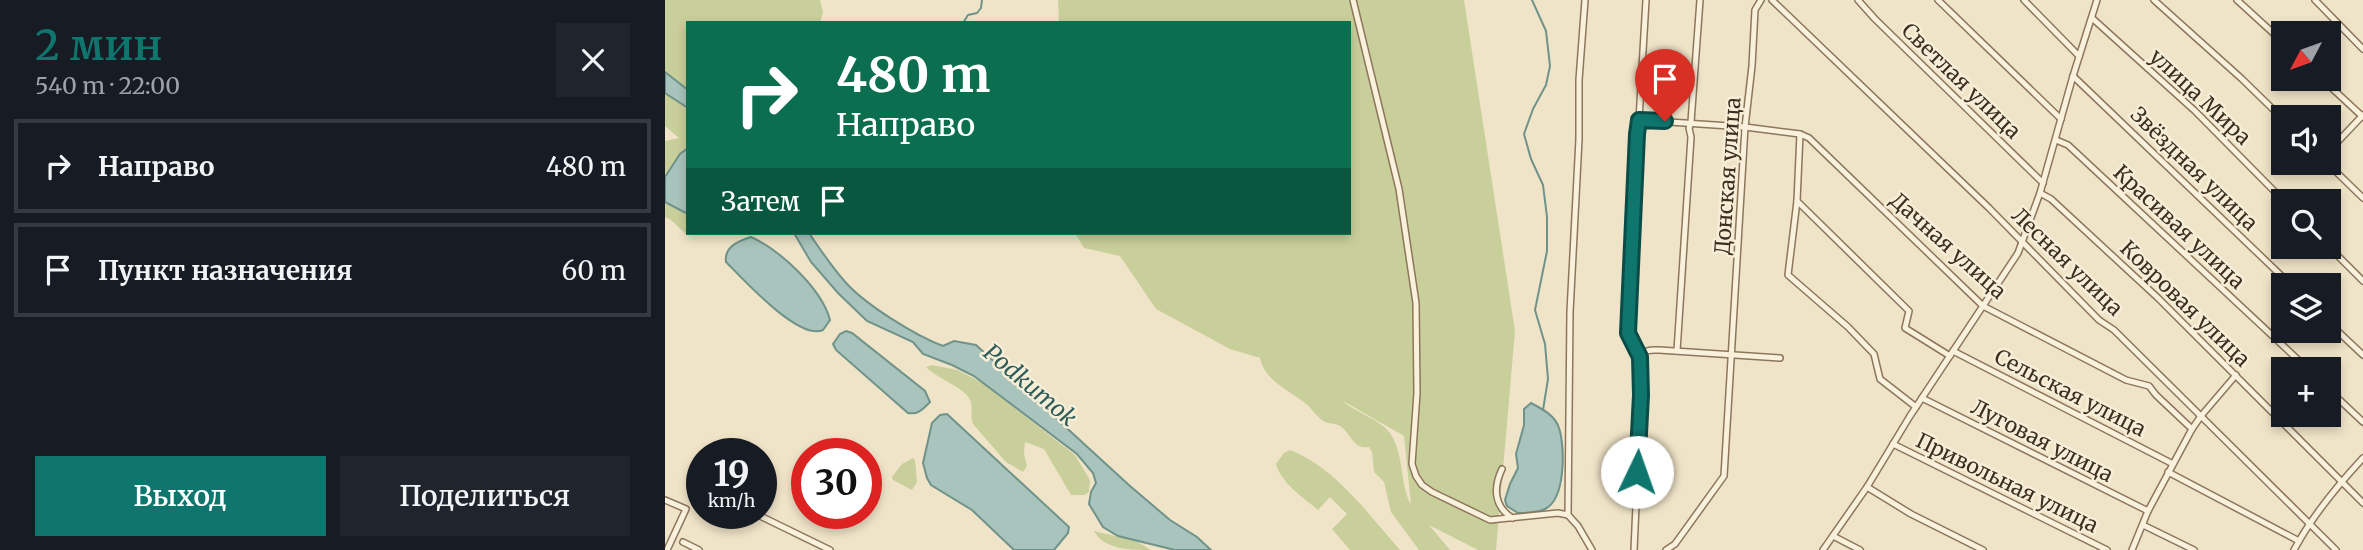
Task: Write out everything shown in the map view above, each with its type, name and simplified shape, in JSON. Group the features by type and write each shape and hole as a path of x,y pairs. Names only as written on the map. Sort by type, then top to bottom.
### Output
{"street":[{"path":"1353,0 1399,189 1416,303 1417,393 1412,464 1422,485 1490,520 1558,513 1568,515 1592,550"},
{"path":"1568,515 1570,312 1580,139 1579,80 1585,0"},
{"path":"1634,550 1641,395 1640,357 1628,333 1631,235 1646,0"},
{"path":"1677,351 1691,136 1689,128 1700,0"},
{"name":"Донская улица","path":"1666,550 1675,544 1724,476 1745,127 1755,10 1761,0"},
{"name":"Лесная улица","path":"1772,0 2099,320 2114,330 2336,550"},
{"name":"Светлая улица","path":"1858,0 2043,183"},
{"path":"1938,0 2061,119"},
{"path":"2024,0 2079,56"},
{"path":"1823,550 1867,487 2023,243 2097,0"},
{"path":"2154,0 2271,107"},
{"path":"2238,0 2271,31"},
{"path":"2315,0 2363,49"},
{"name":"улица Мира","path":"2092,18 2195,111 2272,189"},
{"name":"Звёздная улица","path":"2073,76 2278,273"},
{"path":"2335,91 2363,116 2341,139"},
{"path":"1639,120 1691,122 1800,134 1797,201 1788,275 1848,327 1874,354 1880,379 1916,407"},
{"name":"Дачная улица","path":"1800,134 1809,138 1983,306 2126,380 2149,386 2192,429"},
{"name":"Красивая улица","path":"2056,140 2068,145 2078,154 2295,357"},
{"path":"2339,175 2363,198"},
{"name":"Ковровая улица","path":"2040,193 2051,198 2158,298 2363,503"},
{"name":"Сельская улица","path":"1797,201 1909,311 1905,328 1951,354 2173,464"},
{"path":"2341,259 2363,281"},
{"path":"2341,334 2363,355"},
{"path":"1640,357 1648,350 1780,358"},
{"path":"2131,550 2148,511 2192,429 2236,375"},
{"name":"Луговая улица","path":"1922,398 2148,511"},
{"path":"2341,401 2363,422"},
{"name":"Привольная улица","path":"1893,444 2107,550"},
{"path":"2294,550 2309,523 2363,458"},
{"path":"1502,469 1496,494 1504,513 1512,519"},
{"path":"2168,472 2299,541"},
{"path":"1867,487 1911,514 1983,550"},
{"path":"665,500 686,509 666,549"},
{"path":"777,524 830,550"},
{"path":"2143,525 2194,550"},
{"path":"1833,536 1860,550"},
{"path":"683,542 699,550"}],"green space":[{"path":"665,0 820,0 823,12 821,21 686,21 686,151 665,177 665,141 679,138 665,126"},
{"path":"1058,0 1464,0 1515,331 1496,550 1478,550 1429,525 1450,550 1419,550 1391,512 1384,482 1374,472 1369,447 1359,446 1340,426 1322,420 1308,405 1272,379 1262,366 1260,358 1230,349 1156,309 1120,256 1084,248 1076,235 1351,235 1351,21 1059,21","holes":["1343,401 1404,436 1411,505 1392,436 1382,425"]},
{"path":"665,202 686,213 686,234 671,220 665,217"},
{"path":"932,365 957,370 981,382 1075,455 1090,480 1089,492 1084,495 1071,495 1044,449 1025,442 1027,466 1023,472 1006,462 973,424 972,405 968,397 926,367"},
{"path":"1290,450 1307,458 1337,480 1400,550 1350,550 1332,529 1347,514 1330,497 1318,510 1283,478 1276,464 1284,453"},
{"path":"913,458 917,482 912,490 892,477 902,464"},
{"path":"1094,531 1136,541 1151,550 1111,545 1104,542"}],"water":[{"path":"665,72 686,88 686,107 665,93"},
{"path":"686,150 686,213 665,202 665,177"},
{"path":"795,235 810,235 848,285 893,320 943,346 954,341 976,345 1130,486 1211,550 1175,550 1118,536 1103,527 1089,504 1096,483 1093,473 1077,454 974,376 923,354 913,342 867,321 811,262"},
{"path":"751,237 787,261 809,284 830,320 823,330 813,331 786,318 726,262 730,249"},
{"path":"846,331 925,391 930,402 918,412 908,413 836,350 833,344 840,334"},
{"path":"1531,403 1548,413 1557,423 1561,436 1562,472 1557,495 1552,503 1539,511 1518,513 1507,506 1505,500 1518,468 1516,454 1524,425 1524,409"},
{"path":"947,414 1069,527 1068,533 1054,550 1014,550 972,510 931,485 923,463 932,423 940,415"}],"waterway":[{"path":"964,21 968,15 977,13 982,0"},
{"path":"1532,0 1546,31 1550,66 1546,85 1524,134 1531,159 1543,185 1547,217 1547,251 1535,310 1545,344 1548,379 1543,410"}],"route":[{"path":"1637,472 1640,357 1628,333 1637,134 1639,120 1665,121"}],"water label":[{"name":"Podkumok","path":"1030,385"}]}
